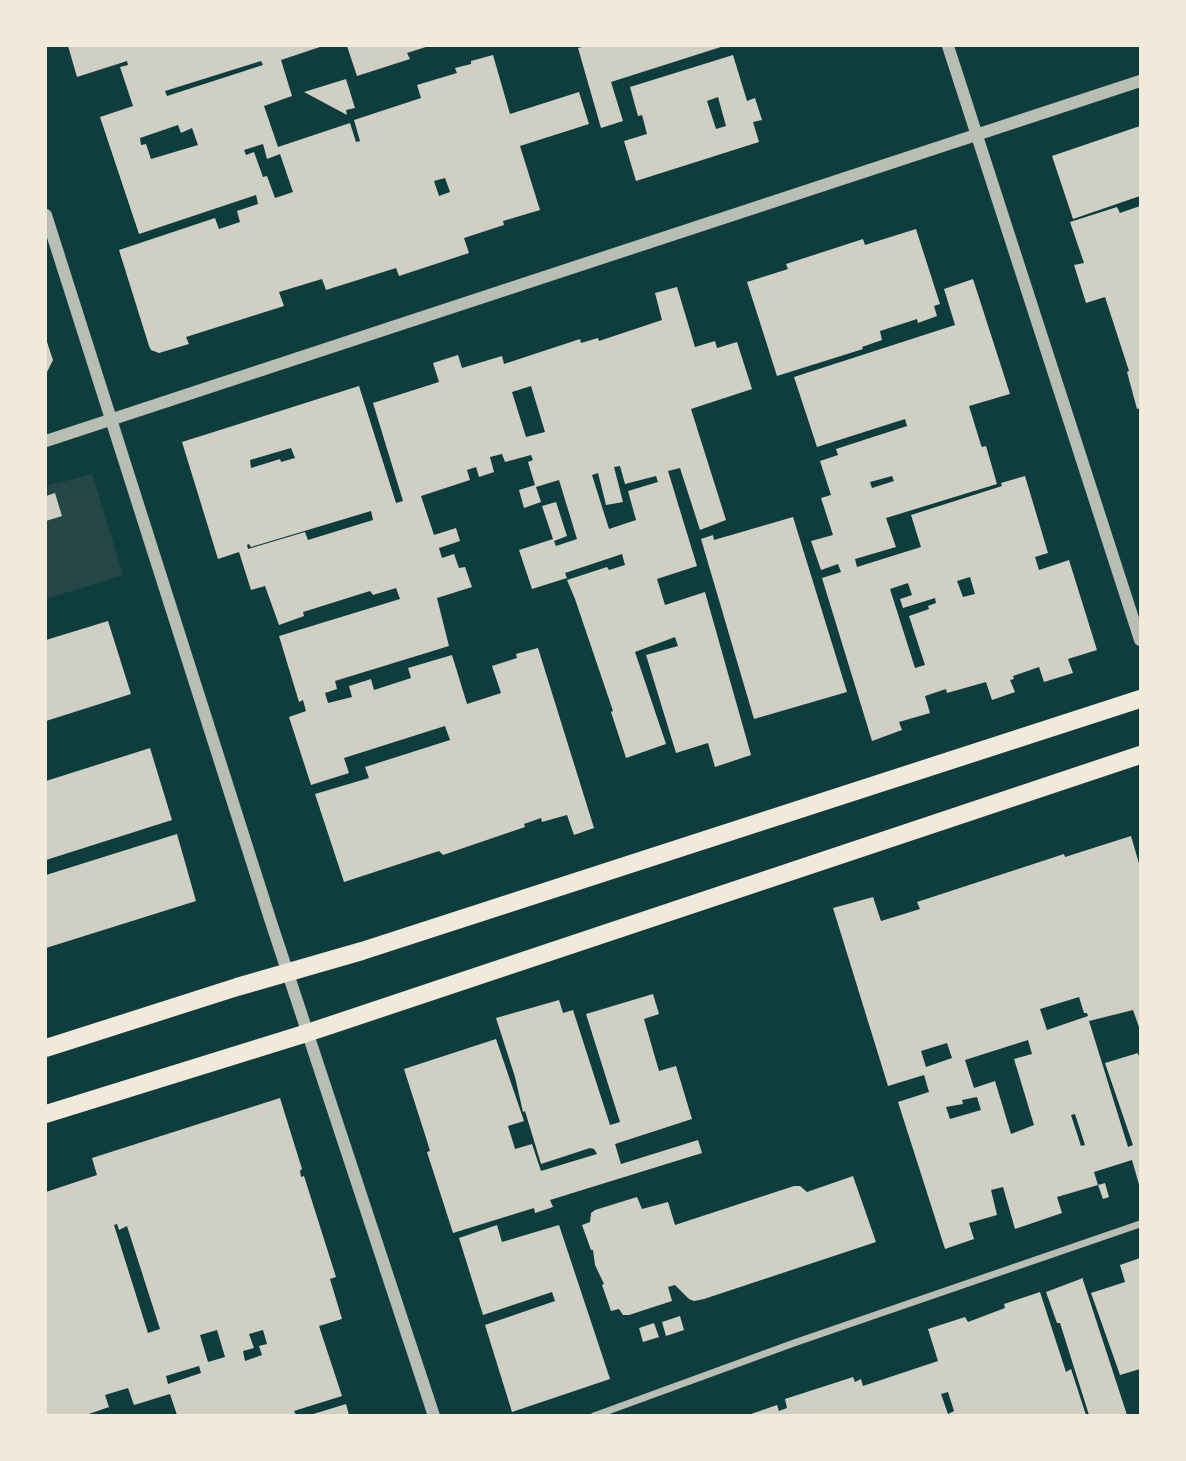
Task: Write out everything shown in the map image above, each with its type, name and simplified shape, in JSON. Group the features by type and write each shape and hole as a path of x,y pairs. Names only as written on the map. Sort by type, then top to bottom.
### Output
{"main road":[{"path":"46,1048 376,947 1140,699"},
{"path":"46,1114 307,1033 1140,755"}],"street":[{"path":"948,46 1140,640"},
{"path":"46,441 977,136 1140,80"},
{"path":"46,215 307,1033 434,1416"},
{"path":"594,1416 794,1343 1140,1224"}],"shaded area":[{"path":"92,474 123,575 46,599 46,486"}],"building":[{"path":"68,46 323,46 281,60 292,96 264,106 278,147 350,123 356,142 360,141 354,120 421,98 417,85 457,73 455,68 493,55 510,114 579,92 589,124 520,146 540,210 503,221 504,225 464,238 469,253 399,276 396,268 326,290 322,279 279,292 284,306 186,337 189,344 159,353 151,350 149,346 119,250 215,218 219,229 240,222 237,211 258,204 256,195 139,234 100,117 133,106 120,67 128,65 127,61 77,77","holes":["261,61 263,65 167,96 165,91","178,125 181,133 192,128 198,145 151,159 146,144 141,145 140,138","263,144 267,159 280,154 293,192 275,198 267,176 263,177 254,152 246,155 244,150","445,178 450,192 439,196 434,181"]},
{"path":"347,46 429,46 407,53 410,59 357,76"},
{"path":"724,46 611,82 623,121 601,128 578,48"},
{"path":"733,55 747,101 755,98 762,120 753,122 759,142 636,181 624,141 647,134 642,115 638,116 630,87","holes":["718,97 726,126 716,129 707,101"]},
{"path":"346,79 355,108 346,110 347,115 304,92"},
{"path":"1140,126 1140,196 1073,219 1052,156"},
{"path":"1140,206 1140,408 1137,409 1127,372 1129,371 1105,297 1086,303 1074,265 1084,263 1070,222 1117,207 1120,213"},
{"path":"916,229 940,304 934,306 937,316 918,323 917,319 880,331 882,340 862,347 863,349 777,376 747,282 788,269 786,264 863,239 865,245"},
{"path":"973,279 1010,394 969,406 981,445 986,446 997,484 886,518 896,547 855,559 857,567 921,547 911,515 1025,476 1048,553 1035,557 1039,570 1069,560 1097,650 1068,659 1073,673 1044,682 1039,667 1013,676 1014,679 1010,680 1015,692 992,700 986,682 947,693 946,689 925,696 930,713 899,722 902,730 872,741 822,578 841,572 838,564 821,570 811,541 833,535 821,498 831,495 820,461 838,455 836,449 907,426 905,419 817,447 794,377 955,325 944,289","holes":["892,476 894,481 872,488 870,482","970,577 975,594 963,597 957,581","908,583 912,595 900,599 903,608 935,598 936,603 928,606 929,609 909,616 925,665 915,668 890,589"]},
{"path":"677,287 695,347 715,341 717,348 737,342 752,389 691,409 726,520 700,530 680,468 668,471 697,566 657,579 665,605 705,592 751,755 715,767 708,743 676,753 646,655 678,646 675,637 635,652 666,744 626,758 611,712 613,711 567,580 607,567 609,570 625,565 622,554 565,573 567,578 532,589 519,550 553,539 542,506 556,502 567,536 554,541 556,546 577,539 559,480 536,487 541,502 524,508 519,490 535,485 528,462 533,460 531,455 505,462 502,454 490,457 494,472 479,477 476,467 467,470 470,480 421,496 434,535 456,528 460,541 439,548 442,558 454,554 459,568 465,567 472,587 437,598 449,646 335,681 337,689 325,693 328,703 352,697 349,686 371,679 374,690 411,678 408,668 452,655 467,704 501,693 492,666 517,658 516,654 538,648 594,828 574,835 567,815 542,822 541,818 524,824 525,827 443,855 439,851 344,882 315,794 369,778 365,767 450,740 445,726 344,758 349,773 311,785 289,717 306,711 303,700 299,702 279,636 400,599 396,588 373,595 370,591 303,612 304,616 279,625 265,586 251,590 239,552 218,559 182,442 359,386 396,503 403,501 373,403 439,382 433,363 458,355 462,368 502,356 504,364 580,339 581,343 598,338 599,341 662,320 655,293","holes":["531,386 545,432 526,437 512,392","291,448 295,458 281,462 280,459 251,468 250,460","620,466 625,484 656,476 658,482 628,491 636,520 609,529 592,475 598,473 606,505 623,502 614,467","371,511 373,520 308,540 305,532 248,549 247,545 251,547"]},
{"path":"46,339 53,360 46,374"},
{"path":"55,493 62,516 46,521 46,496"},
{"path":"793,517 847,692 754,719 701,539 713,535 714,540"},
{"path":"108,621 131,694 46,721 46,640"},
{"path":"150,748 172,820 46,860 46,781"},
{"path":"177,834 196,901 46,948 46,875"},
{"path":"1131,836 1140,867 1140,1030 1133,1010 1089,1021 1128,1147 1133,1145 1105,1063 1138,1053 1140,1055 1140,1188 1132,1160 1094,1172 1098,1185 1057,1197 1062,1213 1015,1229 1003,1187 991,1190 997,1215 969,1223 974,1239 945,1249 898,1102 929,1092 924,1075 888,1086 833,908 873,897 881,921 920,909 917,902 1064,854 1065,857","holes":["1079,997 1084,1013 1088,1016 1047,1030 1040,1009","1028,1040 1032,1054 1014,1059 1034,1125 1011,1134 995,1081 974,1088 965,1060","947,1043 952,1058 926,1067 921,1051","977,1097 981,1110 950,1119 946,1107 963,1104 962,1100","1075,1114 1085,1145 1081,1146 1071,1115"]},
{"path":"653,994 659,1014 644,1019 659,1071 676,1066 692,1119 615,1144 621,1164 698,1140 702,1153 550,1200 553,1207 535,1213 534,1208 453,1233 404,1069 496,1039 524,1121 508,1126 515,1149 532,1144 541,1171 597,1154 590,1148 541,1164 496,1018 559,1000 563,1013 573,1010 610,1125 620,1122 586,1014"},
{"path":"280,1098 302,1169 301,1177 304,1176 336,1277 330,1279 342,1319 319,1326 342,1396 294,1411 296,1415 177,1415 170,1394 134,1405 128,1388 105,1395 109,1407 86,1415 46,1415 46,1192 97,1175 92,1158","holes":["117,1224 119,1230 127,1226 160,1329 148,1333 114,1225","217,1330 225,1357 208,1362 200,1335","263,1330 267,1344 259,1346 262,1355 245,1361 243,1351 254,1348 249,1334","199,1366 201,1373 168,1384 166,1376"]},
{"path":"853,1176 876,1242 704,1299 689,1299 675,1285 668,1287 672,1301 629,1315 623,1315 619,1309 611,1311 602,1285 604,1284 595,1265 593,1250 582,1225 590,1222 591,1213 595,1210 637,1197 642,1209 668,1202 675,1225 794,1186 800,1186 807,1192"},
{"path":"1105,1183 1109,1197 1103,1199 1098,1185"},
{"path":"497,1225 502,1242 559,1225 610,1379 512,1412 485,1325 555,1301 552,1292 483,1315 459,1238"},
{"path":"1140,1258 1140,1369 1120,1375 1091,1293 1125,1282 1120,1265"},
{"path":"1083,1278 1127,1415 1089,1415 1060,1323 1057,1323 1046,1292"},
{"path":"1040,1292 1066,1372 1071,1369 1086,1415 748,1415 777,1405 779,1411 787,1408 785,1399 853,1377 855,1382 861,1379 863,1386 938,1361 928,1329 965,1317 968,1322 1005,1308 1004,1304","holes":["948,1392 954,1411 948,1414 941,1394"]},
{"path":"680,1316 684,1330 666,1336 662,1322"},
{"path":"654,1323 659,1337 643,1342 639,1328"},
{"path":"346,1404 349,1415 310,1415"}]}
